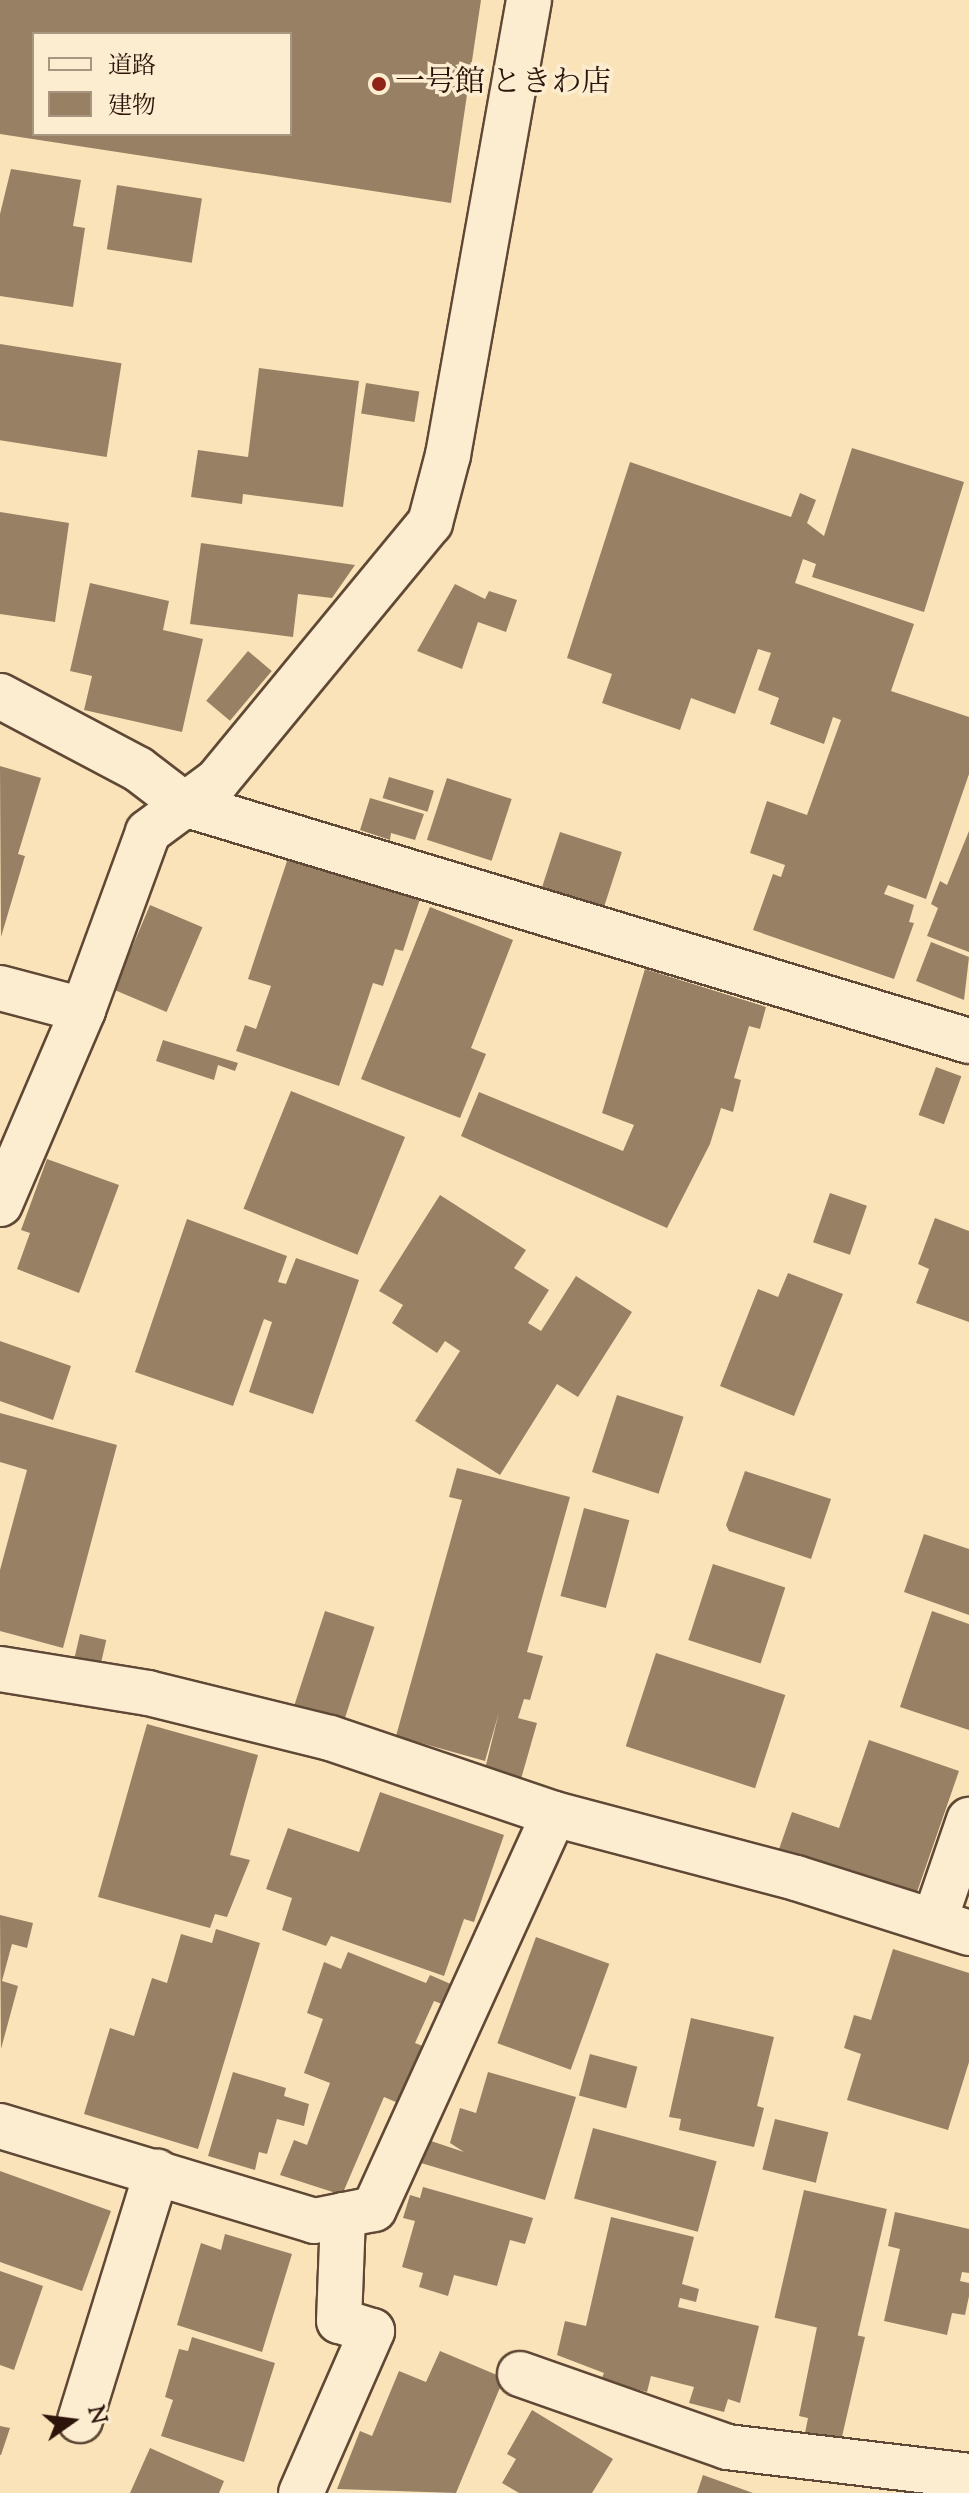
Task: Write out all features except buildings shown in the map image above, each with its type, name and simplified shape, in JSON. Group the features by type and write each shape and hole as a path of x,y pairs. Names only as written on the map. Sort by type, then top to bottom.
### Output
{"street":[{"path":"0,1204 83,1010 148,832 217,781 430,523 446,468 529,0"},
{"path":"0,696 138,769 184,804 969,1041"},
{"path":"0,988 83,1010"},
{"path":"0,1669 148,1693 330,1738 554,1814 952,1926 969,1820"},
{"path":"0,2126 314,2221 374,2209 554,1814"},
{"path":"80,2420 157,2172"},
{"path":"301,2493 372,2331 339,2321 343,2215"},
{"path":"520,2374 727,2447 969,2476"}],"place":[{"name":"一号館 ときわ店","path":"379,84"}]}
